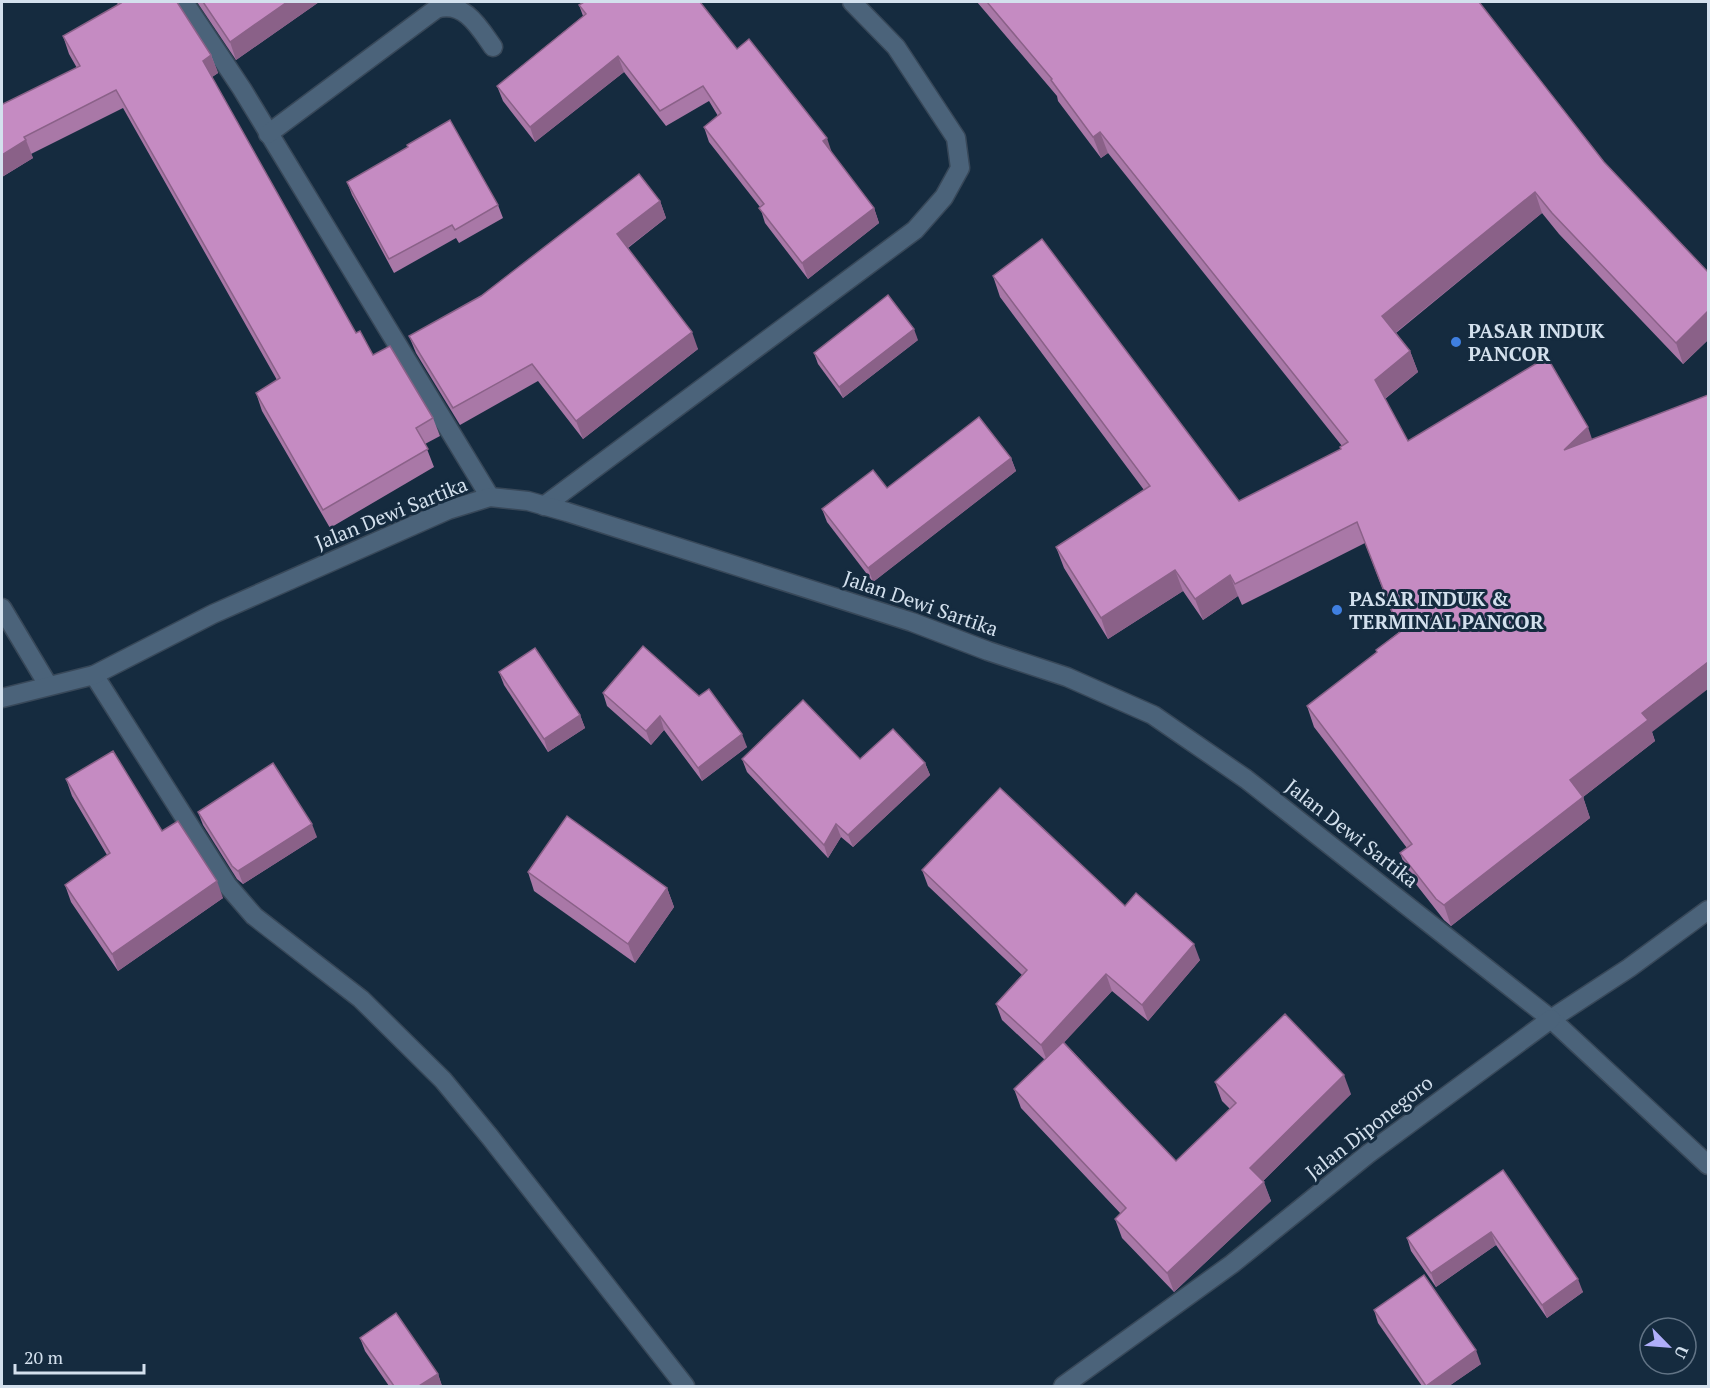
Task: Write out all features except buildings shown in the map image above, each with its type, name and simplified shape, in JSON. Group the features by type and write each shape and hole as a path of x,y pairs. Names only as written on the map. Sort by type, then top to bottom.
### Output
{"street":[{"path":"184,2 243,89 268,134 490,497"},
{"path":"544,506 915,230 944,197 960,168 956,138 896,46 852,2"},
{"path":"268,134 445,4 459,7 467,13 493,47"},
{"name":"Jalan Dewi Sartika","path":"2,698 94,675 213,614 448,510 490,497 528,501 912,622 988,651 1067,677 1153,716 1246,779 1551,1018 1708,1165"},
{"path":"2,608 48,685"},
{"path":"94,675 228,886 254,916 361,999 443,1080 685,1386"},
{"name":"Jalan Diponegoro","path":"1063,1386 1232,1264 1368,1154 1551,1018 1629,968 1708,910"}],"place":[{"name":"PASAR INDUK PANCOR","path":"1456,342"},
{"name":"PASAR INDUK & TERMINAL PANCOR","path":"1337,610"}]}
